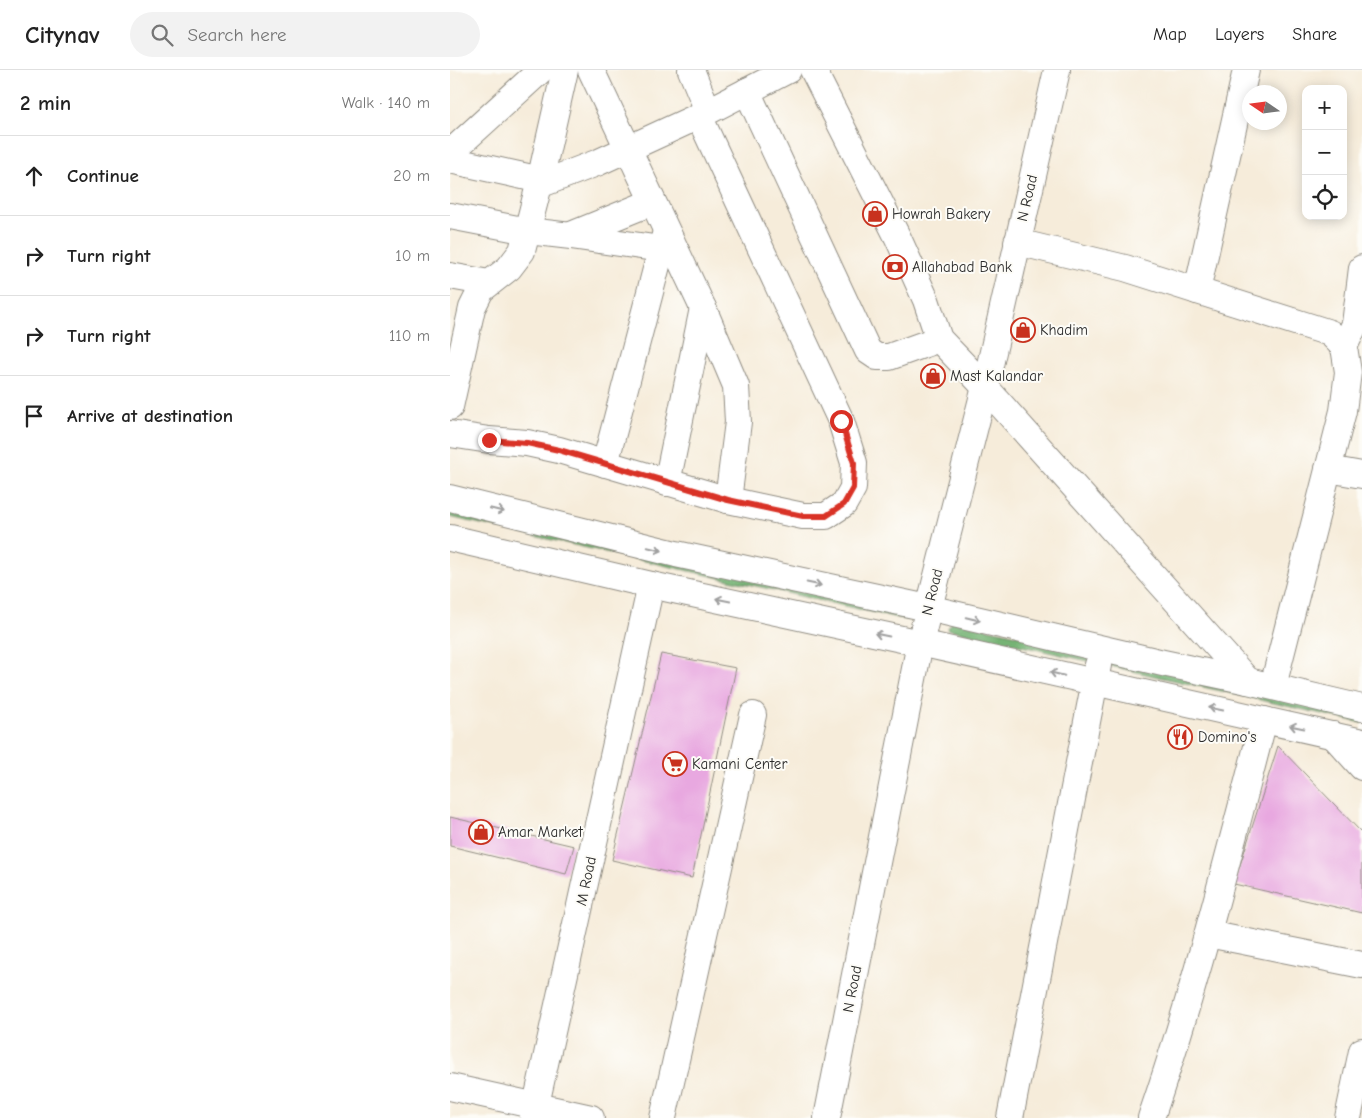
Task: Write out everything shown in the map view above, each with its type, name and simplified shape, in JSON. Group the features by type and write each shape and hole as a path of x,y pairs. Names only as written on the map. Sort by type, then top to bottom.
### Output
{"street":[{"path":"450,153 541,70"},
{"path":"450,408 472,308 481,290 509,268 522,251 540,183 565,70"},
{"path":"591,70 652,202 664,240 703,308 736,386 738,422 728,500"},
{"path":"450,434 527,443 559,450 728,500 803,516 826,516 844,504 853,488 854,463 841,421 704,114 691,70"},
{"path":"450,160 540,183 599,162 704,114 788,70"},
{"path":"814,70 898,238 926,300 939,339 1261,684"},
{"name":"N Road","path":"827,1118 920,643 985,387 1057,70"},
{"path":"1197,291 1246,70"},
{"path":"747,91 868,351 877,357 889,357 939,339"},
{"path":"571,236 652,202"},
{"path":"450,216 528,231 571,236 664,240"},
{"path":"605,464 664,240"},
{"path":"1017,242 1125,268 1330,333 1353,346"},
{"path":"1261,684 1328,469 1343,411 1362,268"},
{"path":"450,276 489,283"},
{"path":"667,482 703,308"},
{"path":"1328,469 1362,475"},
{"path":"450,498 676,554 928,608 1362,708"},
{"path":"450,538 651,585 1362,742"},
{"name":"M Road","path":"534,1112 651,585"},
{"path":"1010,1118 1096,683 1101,648"},
{"path":"663,1118 753,715"},
{"path":"1151,1118 1208,934 1264,720"},
{"path":"1333,735 1362,767"},
{"path":"1208,934 1362,966"},
{"path":"1348,1118 1362,1051"},
{"path":"450,1088 534,1112 591,1118"}],"green space":[{"path":"450,504 911,610 907,620 450,517"},
{"path":"953,621 1362,710 1362,723 947,629"}],"building":[{"name":"Kamani Center","path":"661,654 736,668 692,878 612,860"},
{"path":"1278,746 1362,833 1362,913 1234,884"},
{"name":"Amar Market","path":"450,817 574,846 566,874 450,846"}],"place":[{"name":"Howrah Bakery","path":"875,214"},
{"name":"Allahabad Bank","path":"895,267"},
{"name":"Khadim","path":"1023,330"},
{"name":"Mast Kalandar","path":"933,376"},
{"name":"Domino's","path":"1180,737"},
{"name":"Kamani Center","path":"675,764"},
{"name":"Amar Market","path":"481,832"}],"route":[{"path":"489,440 527,443 559,450 728,500 803,516 826,516 844,504 853,488 854,463 841,421"}]}
